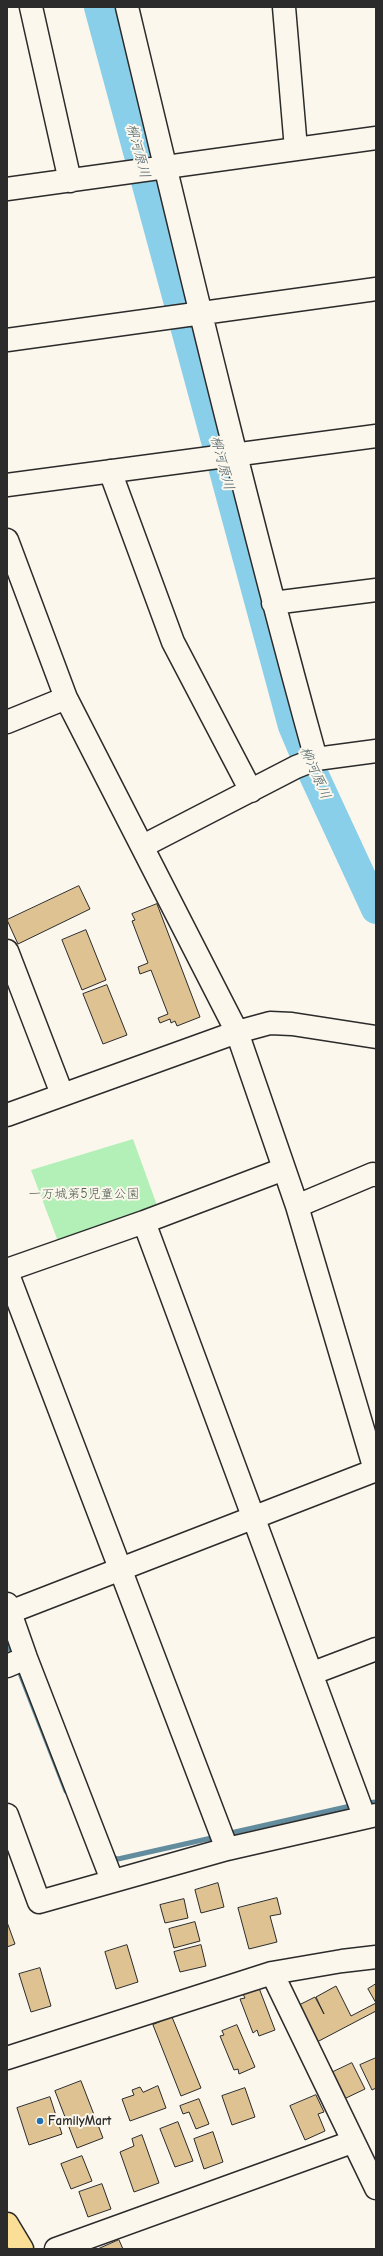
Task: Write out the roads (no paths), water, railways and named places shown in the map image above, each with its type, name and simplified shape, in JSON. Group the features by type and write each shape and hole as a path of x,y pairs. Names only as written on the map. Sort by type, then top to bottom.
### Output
{"main road":[{"path":"7,2224 22,2249"}],"street":[{"path":"32,7 70,181"},
{"path":"127,7 236,456 273,603 316,759"},
{"path":"284,7 296,149"},
{"path":"7,189 376,138"},
{"path":"7,340 200,312 376,289"},
{"path":"7,486 376,436"},
{"path":"110,471 173,642 251,791"},
{"path":"7,540 66,698 237,1032 297,1206 376,1470 122,1570 8,1608 16,1662 99,1845 112,1880"},
{"path":"273,603 376,590"},
{"path":"7,722 66,698"},
{"path":"143,846 296,767 316,759 376,751"},
{"path":"7,951 62,1094"},
{"path":"7,1115 237,1032 270,1023 292,1024 376,1037"},
{"path":"227,1849 7,1271 144,1222 284,1169"},
{"path":"297,1206 376,1174"},
{"path":"7,1815 39,1902 366,1809 254,1518 144,1222"},
{"path":"313,1673 376,1649"},
{"path":"7,2058 272,1973 342,1961 376,1957"},
{"path":"272,1973 352,2142 376,2188"},
{"path":"56,2249 352,2142"}],"waterway":[{"name":"柳河原川","path":"99,7 293,726 312,771 376,909"},
{"path":"7,1641 14,1659"},
{"path":"18,1668 66,1791"},
{"path":"365,1803 376,1802"},
{"path":"226,1834 355,1805"},
{"path":"110,1856 118,1859 216,1837"}],"place":[{"name":"FamilyMart","path":"40,2121"}],"park label":[{"name":"一万城第5児童公園","path":"84,1194"}]}
